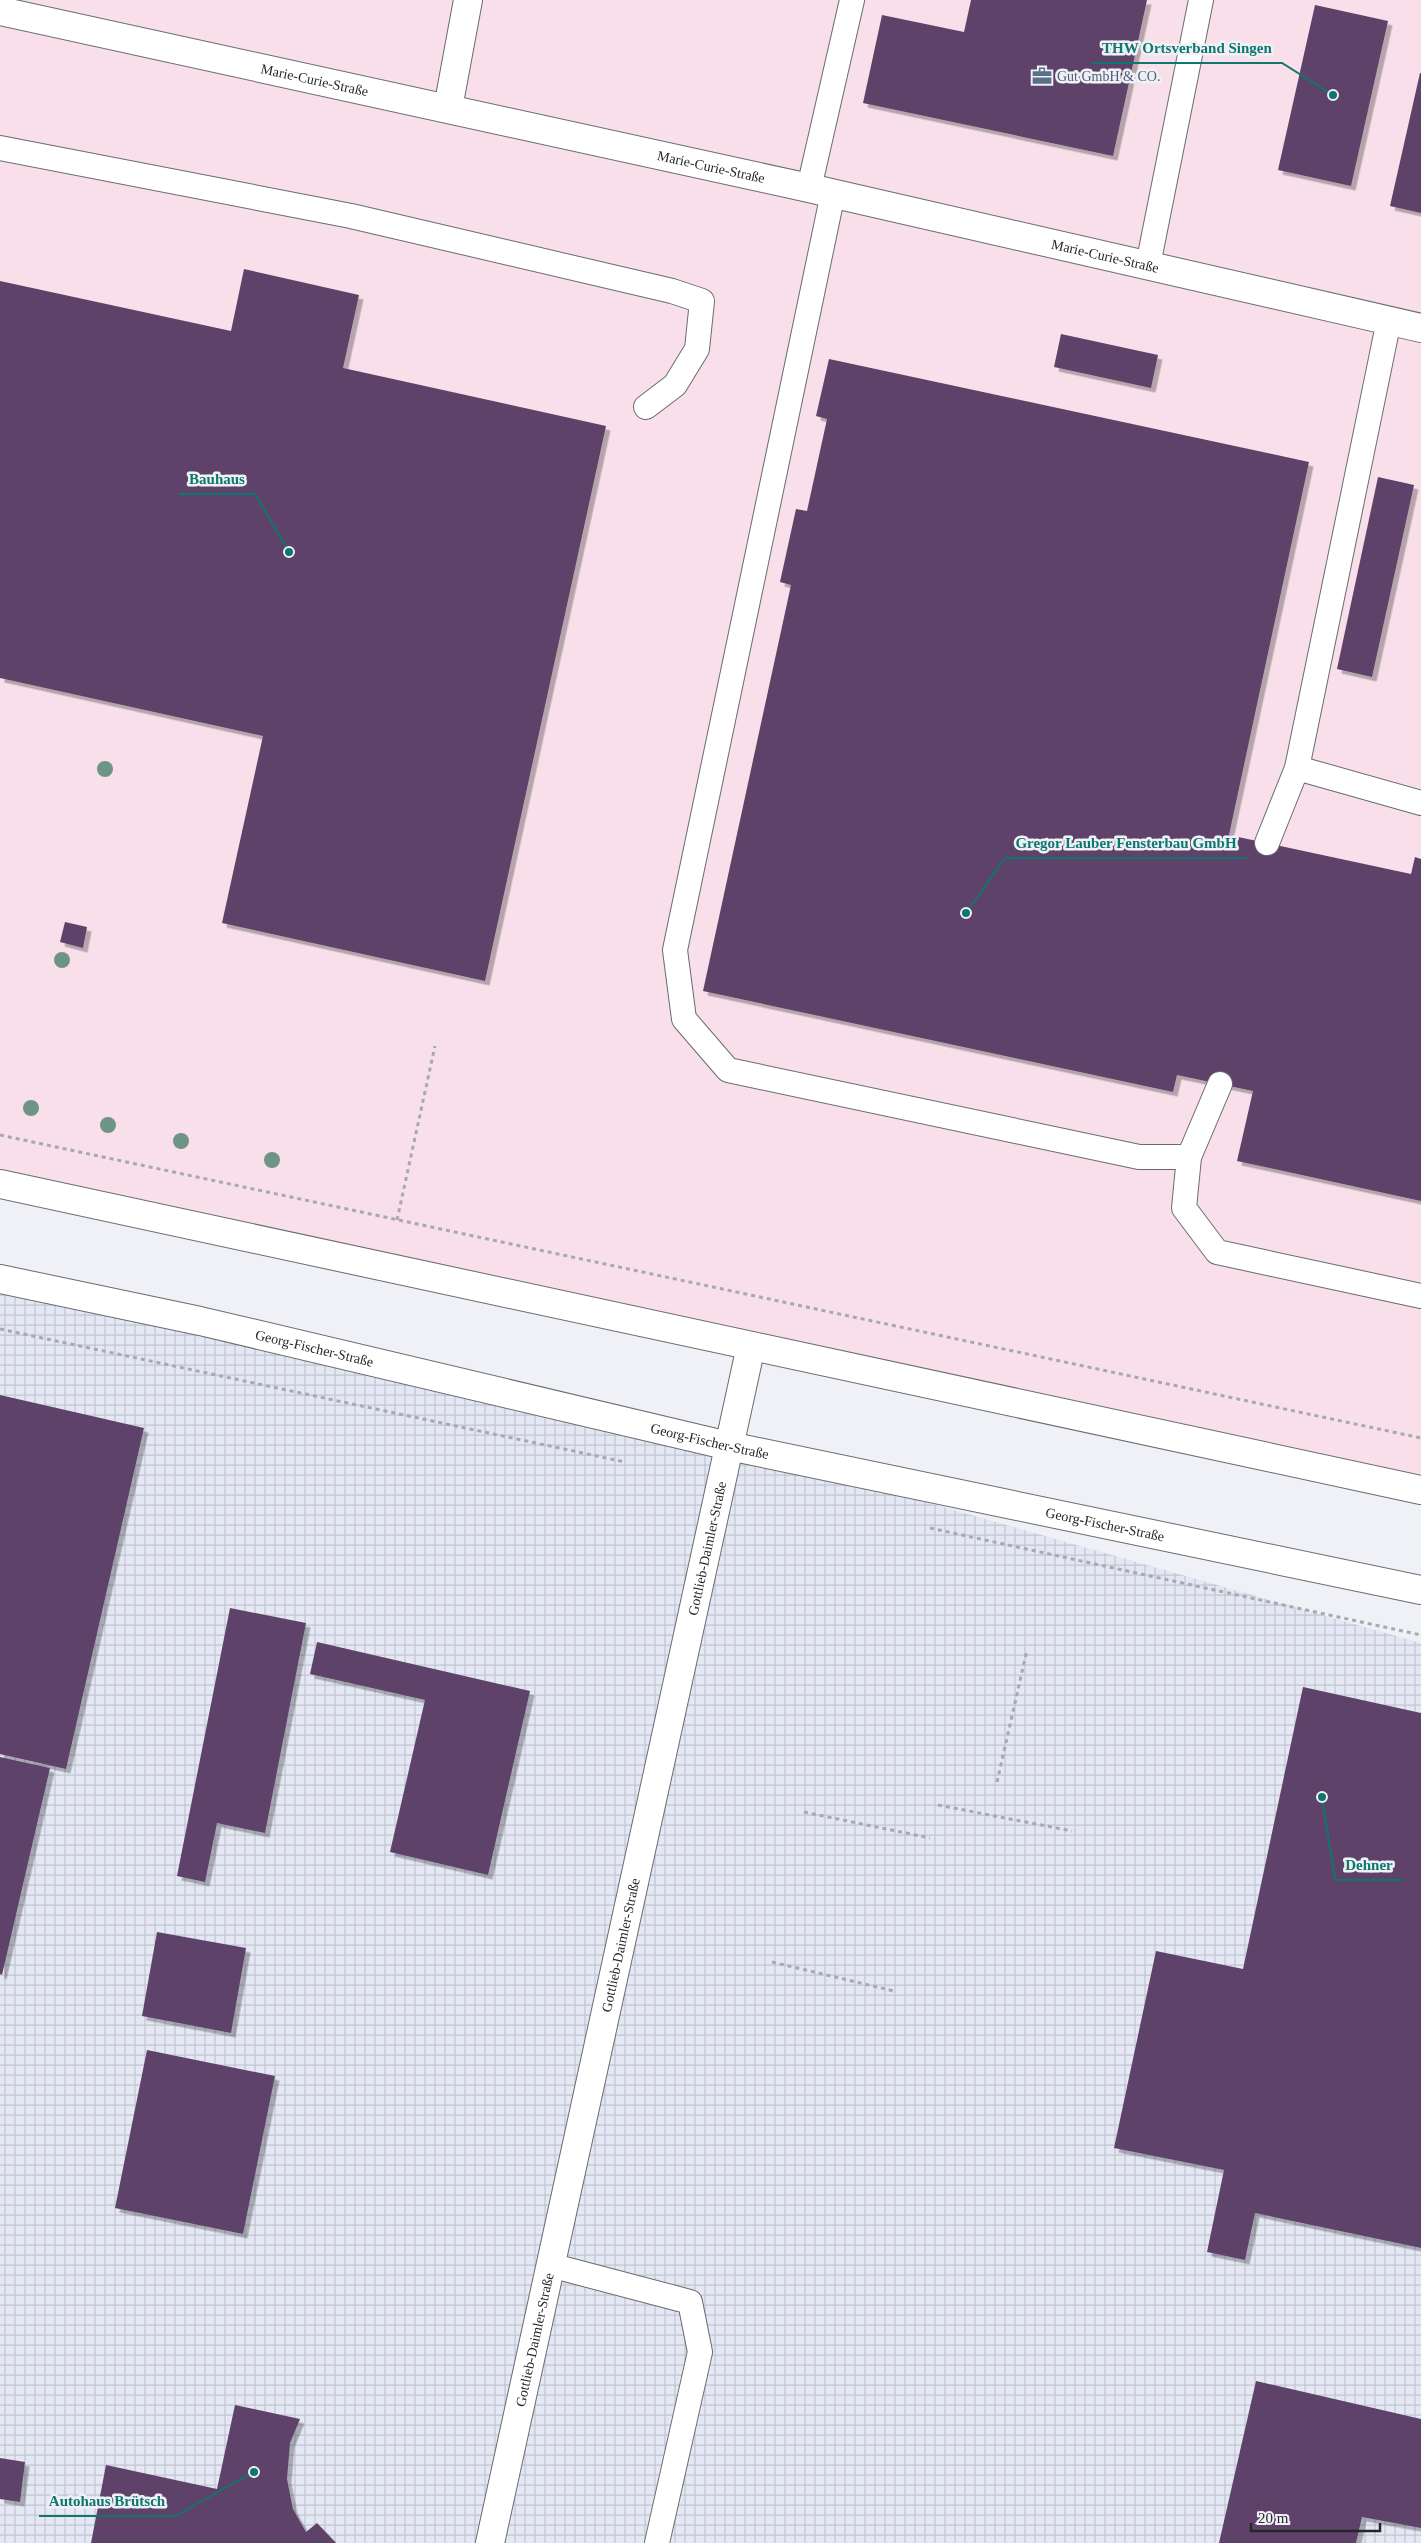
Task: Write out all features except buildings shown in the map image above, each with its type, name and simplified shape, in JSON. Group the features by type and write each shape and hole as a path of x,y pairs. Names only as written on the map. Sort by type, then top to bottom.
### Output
{"main road":[{"path":"448,108 468,0"},
{"name":"Marie-Curie-Straße","path":"0,11 821,191 1421,328"},
{"path":"0,1184 1421,1490"},
{"name":"Georg-Fischer-Straße","path":"0,1279 200,1321 729,1446 1421,1590"},
{"name":"Gottlieb-Daimler-Straße","path":"490,2543 751,1346"}],"lane":[{"path":"852,0 821,191 675,950 684,1019 728,1070 1139,1157 1188,1157"},
{"path":"1148,265 1201,0"},
{"path":"0,148 351,216 672,291 702,302 697,349 676,385 646,407"},
{"path":"1267,843 1297,768 1389,320"},
{"path":"1297,768 1421,803"},
{"path":"1220,1084 1188,1157 1184,1208 1217,1252 1421,1296"},
{"path":"550,2266 690,2302 700,2352 657,2543"}],"path":[{"path":"397,1220 435,1046"},
{"path":"0,1135 1421,1438"},
{"path":"997,1782 1026,1650"},
{"path":"938,1805 1072,1831"},
{"path":"804,1812 930,1838"},
{"path":"772,1962 894,1991"}],"shaded area":[{"path":"0,0 1421,0 1421,1490 0,1184"},
{"path":"0,1279 729,1446 1421,1643 1421,2543 0,2543"}],"place":[{"name":"Gut GmbH & CO.","path":"1042,76"},
{"name":"THW Ortsverband Singen","path":"1333,95"},
{"name":"Bauhaus","path":"289,552"},
{"name":"Gregor Lauber Fensterbau GmbH","path":"966,913"},
{"name":"Dehner","path":"1322,1797"},
{"name":"Autohaus Brütsch","path":"254,2472"}]}
